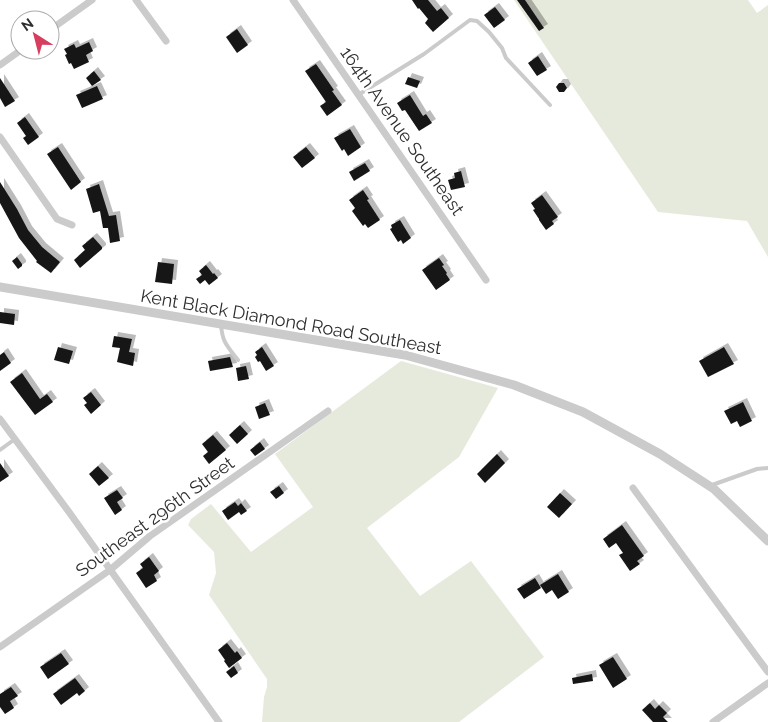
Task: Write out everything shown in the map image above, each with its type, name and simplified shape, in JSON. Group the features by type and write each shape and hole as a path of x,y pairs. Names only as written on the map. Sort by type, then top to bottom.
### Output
{"street":[{"path":"60,23 92,0"},
{"path":"136,0 166,41"},
{"name":"164th Avenue Southeast","path":"293,0 486,280"},
{"path":"0,138 57,219 72,225"},
{"name":"Kent Black Diamond Road Southeast","path":"0,287 404,355 514,385 583,412 660,454 710,486 768,541"},
{"name":"Southeast 296th Street","path":"0,647 110,570 150,536 328,411"},
{"path":"0,420 70,512 219,722"},
{"path":"633,488 768,672"},
{"path":"713,722 768,683"}],"lane":[{"path":"358,94 424,54 470,20 477,21 489,32 502,48 506,58 550,105"},
{"path":"221,324 223,341 238,360"},
{"path":"0,450 15,439"},
{"path":"710,486 756,469 768,468"}],"shaded area":[{"path":"514,0 748,0 757,13 768,5 768,257 747,221 658,212"},
{"path":"401,361 498,388 459,457 367,528 420,596 471,561 544,657 459,722 262,722 267,679 209,595 216,573 214,552 188,525 191,519 211,504 251,552 313,507 275,454"}],"building":[{"path":"412,0 428,0 437,11 441,8 449,18 433,32 425,23 428,19"},
{"path":"517,0 525,0 544,28 539,31"},
{"path":"495,7 505,20 494,28 484,15"},
{"path":"237,29 248,45 237,53 226,37"},
{"path":"89,42 93,51 86,55 89,62 74,69 71,63 69,64 64,49 74,44 76,48"},
{"path":"538,56 547,70 537,76 528,63"},
{"path":"316,64 342,105 327,116 320,106 326,102 305,71"},
{"path":"94,71 101,80 92,86 86,78"},
{"path":"408,77 420,81 417,88 405,84"},
{"path":"0,78 15,101 5,107 0,98"},
{"path":"559,83 564,83 567,88 564,92 559,92 556,87"},
{"path":"97,86 103,99 82,108 76,95"},
{"path":"410,95 423,116 426,114 432,123 419,131 405,110 402,111 397,103"},
{"path":"25,117 39,137 28,145 23,138 26,136 17,123"},
{"path":"350,129 361,147 348,156 344,149 342,151 334,138"},
{"path":"58,147 81,182 71,190 47,154"},
{"path":"306,147 315,158 302,168 293,157"},
{"path":"365,163 370,171 354,181 349,172"},
{"path":"461,171 465,187 451,190 448,180 455,178 454,173"},
{"path":"0,182 28,230 42,247 60,262 51,273 36,262 19,238 0,203"},
{"path":"99,184 109,216 116,215 120,241 110,243 108,228 103,228 100,211 93,213 86,189"},
{"path":"363,190 380,220 368,228 365,224 363,226 352,211 355,208 349,200"},
{"path":"542,195 558,217 552,221 554,224 546,230 533,210 535,209 531,203"},
{"path":"400,220 411,238 403,244 401,240 398,242 390,229 392,228 391,225"},
{"path":"93,237 102,249 80,268 74,260 85,250 82,246"},
{"path":"17,257 22,264 18,269 12,261"},
{"path":"439,258 450,280 436,290 422,270"},
{"path":"158,262 174,264 172,284 155,282"},
{"path":"206,265 218,278 209,285 205,280 200,284 196,279 202,275 199,271"},
{"path":"0,312 15,314 14,325 0,323"},
{"path":"114,336 132,339 129,352 135,353 133,366 117,362 120,348 112,347"},
{"path":"58,347 73,351 69,364 54,360"},
{"path":"262,347 274,366 266,371 255,357 257,355 255,352"},
{"path":"724,347 734,364 708,377 699,361"},
{"path":"4,352 11,363 0,371 0,355"},
{"path":"230,357 233,367 210,371 208,361"},
{"path":"246,366 249,379 238,381 236,368"},
{"path":"22,373 40,399 47,394 53,402 35,415 10,382"},
{"path":"91,392 101,405 91,414 84,405 87,403 83,398"},
{"path":"743,402 752,421 740,427 737,421 731,424 724,411"},
{"path":"265,403 270,415 259,419 255,407"},
{"path":"240,425 248,434 237,444 229,435"},
{"path":"213,435 226,450 209,464 203,456 208,452 202,444"},
{"path":"260,442 265,449 255,456 250,450"},
{"path":"497,454 505,463 485,483 477,474"},
{"path":"0,463 9,476 0,482"},
{"path":"98,466 109,478 99,486 89,474"},
{"path":"279,486 284,493 276,499 270,492"},
{"path":"117,490 123,498 117,502 122,510 115,515 104,498"},
{"path":"560,493 572,504 559,518 547,507"},
{"path":"235,502 238,506 241,503 247,511 241,515 239,512 228,520 222,511"},
{"path":"622,525 644,556 637,561 640,564 630,571 619,555 623,553 616,543 609,548 603,539"},
{"path":"149,557 159,571 154,575 157,581 146,588 136,573 143,568 140,564"},
{"path":"558,574 569,592 558,599 552,590 546,594 540,585"},
{"path":"535,578 541,588 524,599 517,589"},
{"path":"227,643 242,658 229,668 218,650"},
{"path":"61,653 69,664 48,679 40,667"},
{"path":"613,657 627,679 613,688 599,665"},
{"path":"234,666 238,673 231,678 226,672"},
{"path":"592,674 593,681 573,684 572,678"},
{"path":"75,678 85,691 79,696 77,693 61,705 53,694"},
{"path":"11,687 18,696 10,701 14,708 5,714 0,707 0,694"},
{"path":"650,703 655,709 659,705 667,713 663,717 668,722 653,722 642,710"}]}
